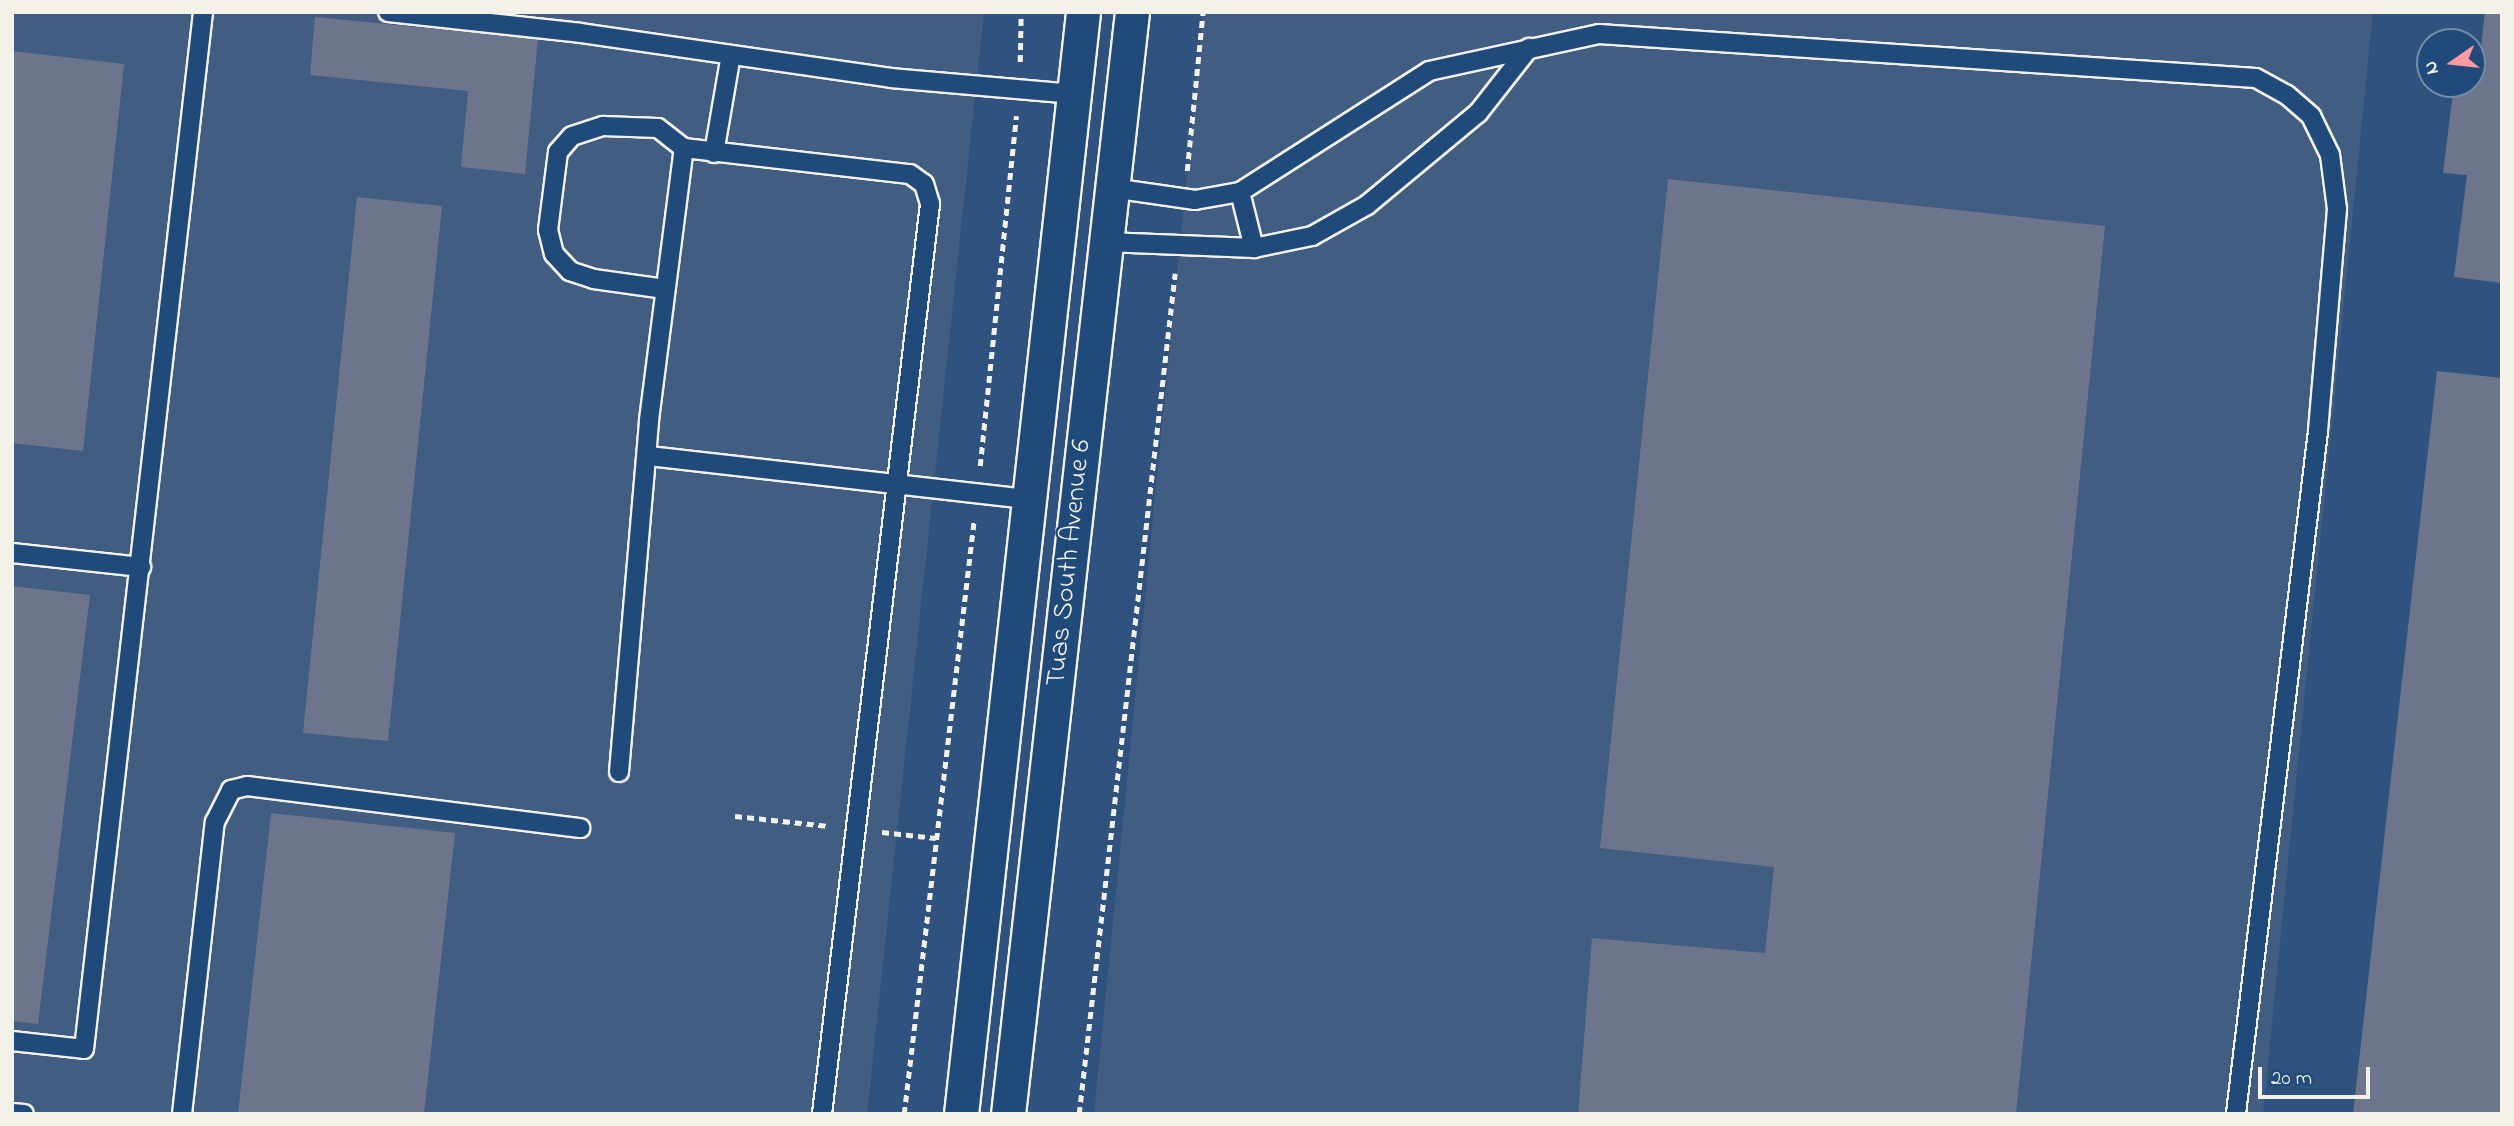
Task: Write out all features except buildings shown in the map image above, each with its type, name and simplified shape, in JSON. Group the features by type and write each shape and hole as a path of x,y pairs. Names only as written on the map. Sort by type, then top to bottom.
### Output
{"street":[{"name":"Tuas South Avenue 6","path":"961,1114 1083,12"},
{"name":"Tuas South Avenue 6","path":"1008,1114 1132,12"}],"lane":[{"path":"12,1041 84,1049 203,12"},
{"path":"388,12 891,78 1073,94"},
{"path":"1112,188 1184,198 1240,192 1429,71 1600,34 2256,78 2287,95 2311,116 2330,155 2337,209 2318,431 2236,1114"},
{"path":"1106,242 1254,248 1312,236 1367,205 1478,113 1529,48"},
{"path":"714,153 731,55"},
{"path":"665,289 594,279 569,271 554,254 548,230 558,152 572,136 603,126 658,128 684,148 910,173 924,184 930,204 894,482 822,1114"},
{"path":"619,772 665,289 684,148"},
{"path":"1240,192 1254,248"},
{"path":"649,456 1029,499"},
{"path":"12,553 141,567"},
{"path":"182,1114 215,822 231,790 247,786 580,828"},
{"path":"12,1113 24,1114"}],"path":[{"path":"904,1114 977,493 1019,89 1021,12"},
{"path":"1184,198 1203,12"},
{"path":"1079,1114 1178,247"}],"shaded area":[{"path":"12,12 984,12 867,1114 12,1114"},
{"path":"1203,12 2373,12 2263,1114 1094,1114"}]}
